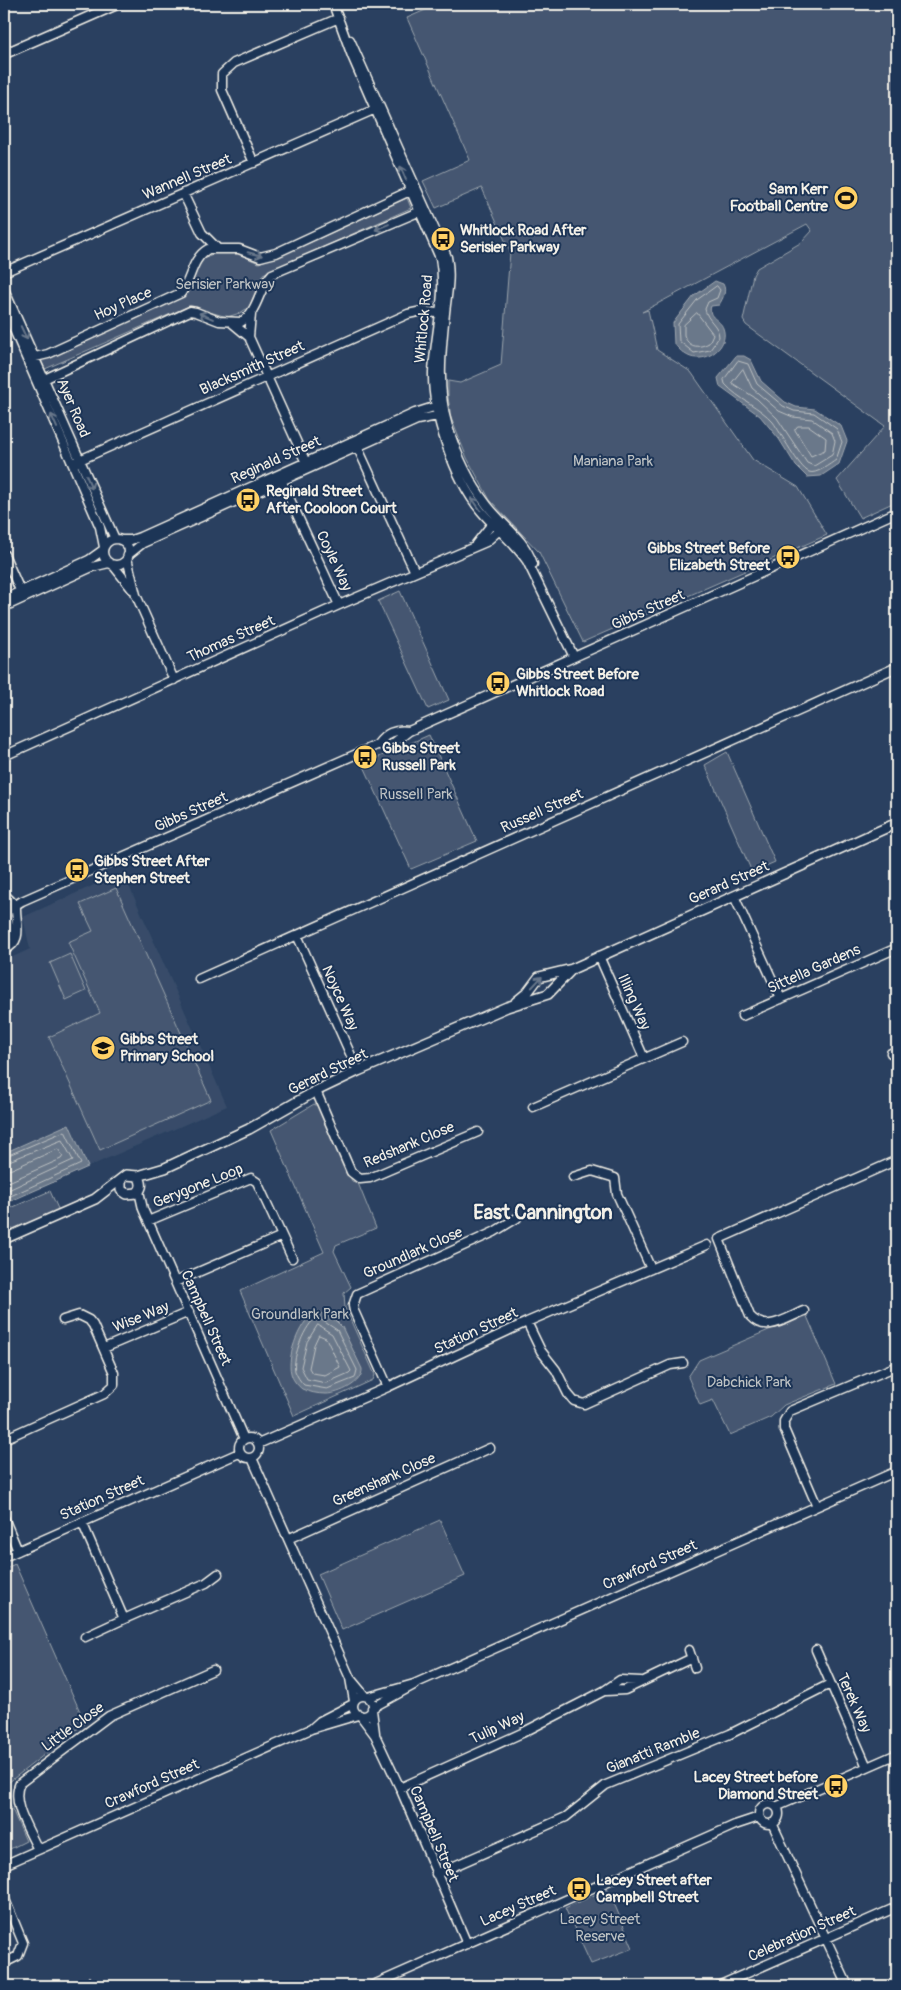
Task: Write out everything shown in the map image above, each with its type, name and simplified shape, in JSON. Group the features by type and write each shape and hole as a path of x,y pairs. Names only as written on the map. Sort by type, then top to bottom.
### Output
{"street":[{"path":"4,54 118,4"},
{"name":"Whitlock Road","path":"332,4 339,18 352,56 378,108 424,210 440,258 442,313 433,372 441,415 476,489 495,520 527,549 538,582 574,658"},
{"path":"254,163 222,90 222,74 234,63 339,18"},
{"name":"Wannell Street","path":"4,272 378,108"},
{"path":"183,193 202,233 206,251 217,248 239,249 260,257 276,252 414,189"},
{"path":"249,337 252,314 262,293 265,281 272,274 424,210"},
{"path":"202,233 217,248"},
{"name":"Hoy Place","path":"31,357 48,354 181,293 188,284 192,266 206,251"},
{"name":"Ayer Road","path":"4,289 31,357"},
{"name":"Ayer Road","path":"4,307 42,380 76,462 100,527 103,549"},
{"name":"Blacksmith Street","path":"76,462 408,314 422,311 442,313"},
{"path":"42,380 190,312 196,312 219,321 231,322 241,322 252,314"},
{"path":"231,322 249,337 307,465"},
{"name":"Reginald Street","path":"118,540 131,540 140,537 280,477 439,405"},
{"name":"Reginald Street","path":"355,443 417,420 441,415"},
{"path":"355,443 415,572"},
{"name":"Ayer Road","path":"76,462 118,540"},
{"name":"Reginald Street","path":"128,556 143,543 280,477"},
{"name":"Coyle Way","path":"280,477 339,605"},
{"name":"Gibbs Street","path":"11,909 377,745 390,745 409,731 897,512"},
{"name":"Thomas Street","path":"470,548 482,539 495,520"},
{"name":"Thomas Street","path":"4,756 339,605 486,542 502,527"},
{"path":"4,607 22,595 89,560 103,549 108,542 118,540 128,548 136,595 174,680"},
{"path":"103,549 104,556 136,595"},
{"path":"4,554 22,595"},
{"path":"4,599 22,595 92,566 121,564 128,556"},
{"name":"Russell Street","path":"198,979 897,666"},
{"name":"Gerard Street","path":"507,1007 527,993 539,978 572,969 897,823"},
{"path":"4,894 11,909 18,934 13,945 4,950"},
{"path":"734,896 781,999"},
{"path":"4,943 11,932 7,916 11,909"},
{"name":"Noyce Way","path":"297,935 358,1071"},
{"name":"Sittella Gardens","path":"742,1016 897,948"},
{"name":"Illing Way","path":"599,956 644,1058"},
{"name":"Gerard Street","path":"95,1199 129,1174 138,1176 164,1168 249,1129 316,1091 358,1071 507,1007 548,994 572,969"},
{"path":"533,1107 682,1042"},
{"name":"Redshank Close","path":"316,1091 351,1172 360,1179 370,1178 478,1132"},
{"path":"804,1311 774,1324 765,1326 756,1322 750,1316 719,1239 897,1160"},
{"name":"Gerard Street","path":"4,1238 95,1199 134,1191 164,1168"},
{"path":"573,1178 592,1170 615,1178 614,1186 617,1194 651,1269"},
{"path":"121,1180 120,1186 134,1191 138,1176"},
{"name":"Gerygone Loop","path":"148,1221 251,1178 257,1182 292,1258"},
{"name":"Campbell Street","path":"134,1191 244,1439"},
{"name":"Groundlark Close","path":"388,1387 354,1311 353,1306 357,1294 494,1232 517,1218"},
{"path":"175,1282 282,1236"},
{"name":"Station Street","path":"258,1444 388,1387 527,1322 707,1245"},
{"name":"Wise Way","path":"104,1348 188,1312"},
{"path":"4,1439 110,1391 115,1379 104,1348 89,1320 79,1315 64,1320"},
{"path":"527,1322 541,1351 556,1370 568,1394 574,1400 584,1404 670,1365 683,1364"},
{"path":"817,1506 784,1429 786,1416 790,1411 897,1366"},
{"path":"244,1439 254,1440 258,1444 259,1450 252,1458 247,1458 239,1452 240,1442 244,1439"},
{"name":"Greenshank Close","path":"290,1538 490,1448"},
{"name":"Station Street","path":"4,1557 239,1452"},
{"path":"252,1458 290,1538 350,1678 354,1711 359,1715 367,1715 372,1709 372,1702 350,1678"},
{"name":"Crawford Street","path":"366,1697 414,1684 897,1470"},
{"path":"4,1518 18,1551"},
{"path":"82,1522 124,1619"},
{"path":"85,1637 206,1583 218,1574"},
{"path":"689,1650 696,1668"},
{"name":"Terek Way","path":"816,1650 867,1767"},
{"name":"Tulip Way","path":"400,1788 522,1732 604,1691 620,1680 641,1681 692,1658"},
{"name":"Little Close","path":"38,1850 17,1801 16,1792 20,1783 109,1716 213,1670"},
{"name":"Crawford Street","path":"372,1709 409,1689 414,1684"},
{"name":"Gianatti Ramble","path":"436,1874 566,1817 606,1785 730,1734 830,1684"},
{"path":"353,1703 358,1697 366,1697"},
{"name":"Crawford Street","path":"312,1729 320,1721 353,1703"},
{"name":"Campbell Street","path":"372,1709 375,1735"},
{"name":"Campbell Street","path":"359,1715 375,1735 400,1788 467,1944"},
{"name":"Crawford Street","path":"4,1865 312,1729 359,1715"},
{"path":"776,1807 897,1754"},
{"path":"771,1804 776,1807 779,1814 777,1819 767,1824 760,1817 762,1806 771,1804"},
{"name":"Lacey Street","path":"371,1986 736,1825 760,1817"},
{"path":"772,1823 848,1986"},
{"path":"4,1897 23,1943 18,1956 4,1963"},
{"name":"Celebration Street","path":"718,1986 897,1908"}],"shaded area":[{"name":"Gibbs Street Primary School","path":"123,872 227,1106 88,1167 69,1124 4,1153 4,961 30,949 23,917"}],"green space":[{"name":"Maniana Park","path":"439,4 887,4 897,10 897,501 860,518 837,480 885,426 746,325 743,320 753,275 757,268 802,242 812,231 807,224 642,312 648,310 657,350 691,372 753,460 798,487 827,535 583,642 539,552 490,500 467,458 451,418 448,381 460,383 501,365 510,252 482,188 436,208 423,181 470,160 407,18"},
{"name":"Serisier Parkway","path":"407,198 411,208 263,274 249,307 240,313 227,317 189,306 45,369 41,360 185,295 190,287 196,267 211,255 224,252 237,253 259,263 309,243"},
{"path":"400,591 449,700 428,709 378,601"},
{"name":"Russell Park","path":"429,735 477,841 411,869 363,764"},
{"path":"727,752 775,862 752,872 705,765"},
{"path":"116,888 211,1100 100,1150 49,1037 100,1013 68,942 93,931 80,904"},
{"path":"70,954 86,991 66,1000 50,963"},
{"name":"Groundlark Park","path":"314,1104 319,1107 352,1181 358,1183 376,1228 336,1245 334,1251 351,1287 344,1293 345,1308 375,1375 373,1380 294,1416 240,1291 324,1252 271,1130"},
{"path":"50,1191 59,1211 4,1235 4,1211"},
{"name":"Dabchick Park","path":"806,1314 836,1384 784,1405 771,1417 730,1435 713,1400 700,1405 688,1377 699,1360"},
{"path":"440,1520 465,1576 342,1630 318,1574"},
{"path":"15,1564 85,1723 4,1786 4,1569"},
{"path":"4,1791 26,1841 4,1852"},
{"name":"Lacey Street Reserve","path":"608,1889 633,1948 591,1964 565,1908"}],"water":[{"path":"715,281 723,284 725,292 719,305 711,306 710,310 712,316 723,328 724,340 718,349 708,356 703,358 690,357 674,344 673,323 694,296"},
{"path":"736,356 744,356 751,360 761,381 785,402 796,407 815,409 841,426 847,441 839,464 821,476 807,477 796,466 779,439 760,416 720,387 718,378"},
{"path":"69,1124 88,1167 4,1204 4,1153"},
{"path":"318,1311 336,1321 342,1327 362,1369 359,1379 349,1387 331,1394 310,1392 302,1389 295,1382 291,1373 291,1357 296,1338 306,1321"}],"waterway":[{"path":"89,1977 93,1986"}],"place":[{"name":"Sam Kerr Football Centre","path":"846,198"},
{"name":"Whitlock Road After Serisier Parkway","path":"443,239"},
{"name":"Reginald Street After Cooloon Court","path":"248,500"},
{"name":"Gibbs Street Before Elizabeth Street","path":"788,557"},
{"name":"Gibbs Street Before Whitlock Road","path":"498,683"},
{"name":"Gibbs Street Russell Park","path":"365,757"},
{"name":"Gibbs Street After Stephen Street","path":"77,870"},
{"name":"Gibbs Street Primary School","path":"103,1048"},
{"name":"Lacey Street before Diamond Street","path":"836,1786"},
{"name":"Lacey Street after Campbell Street","path":"579,1889"}],"district":[{"name":"East Cannington","path":"543,1212"}]}
